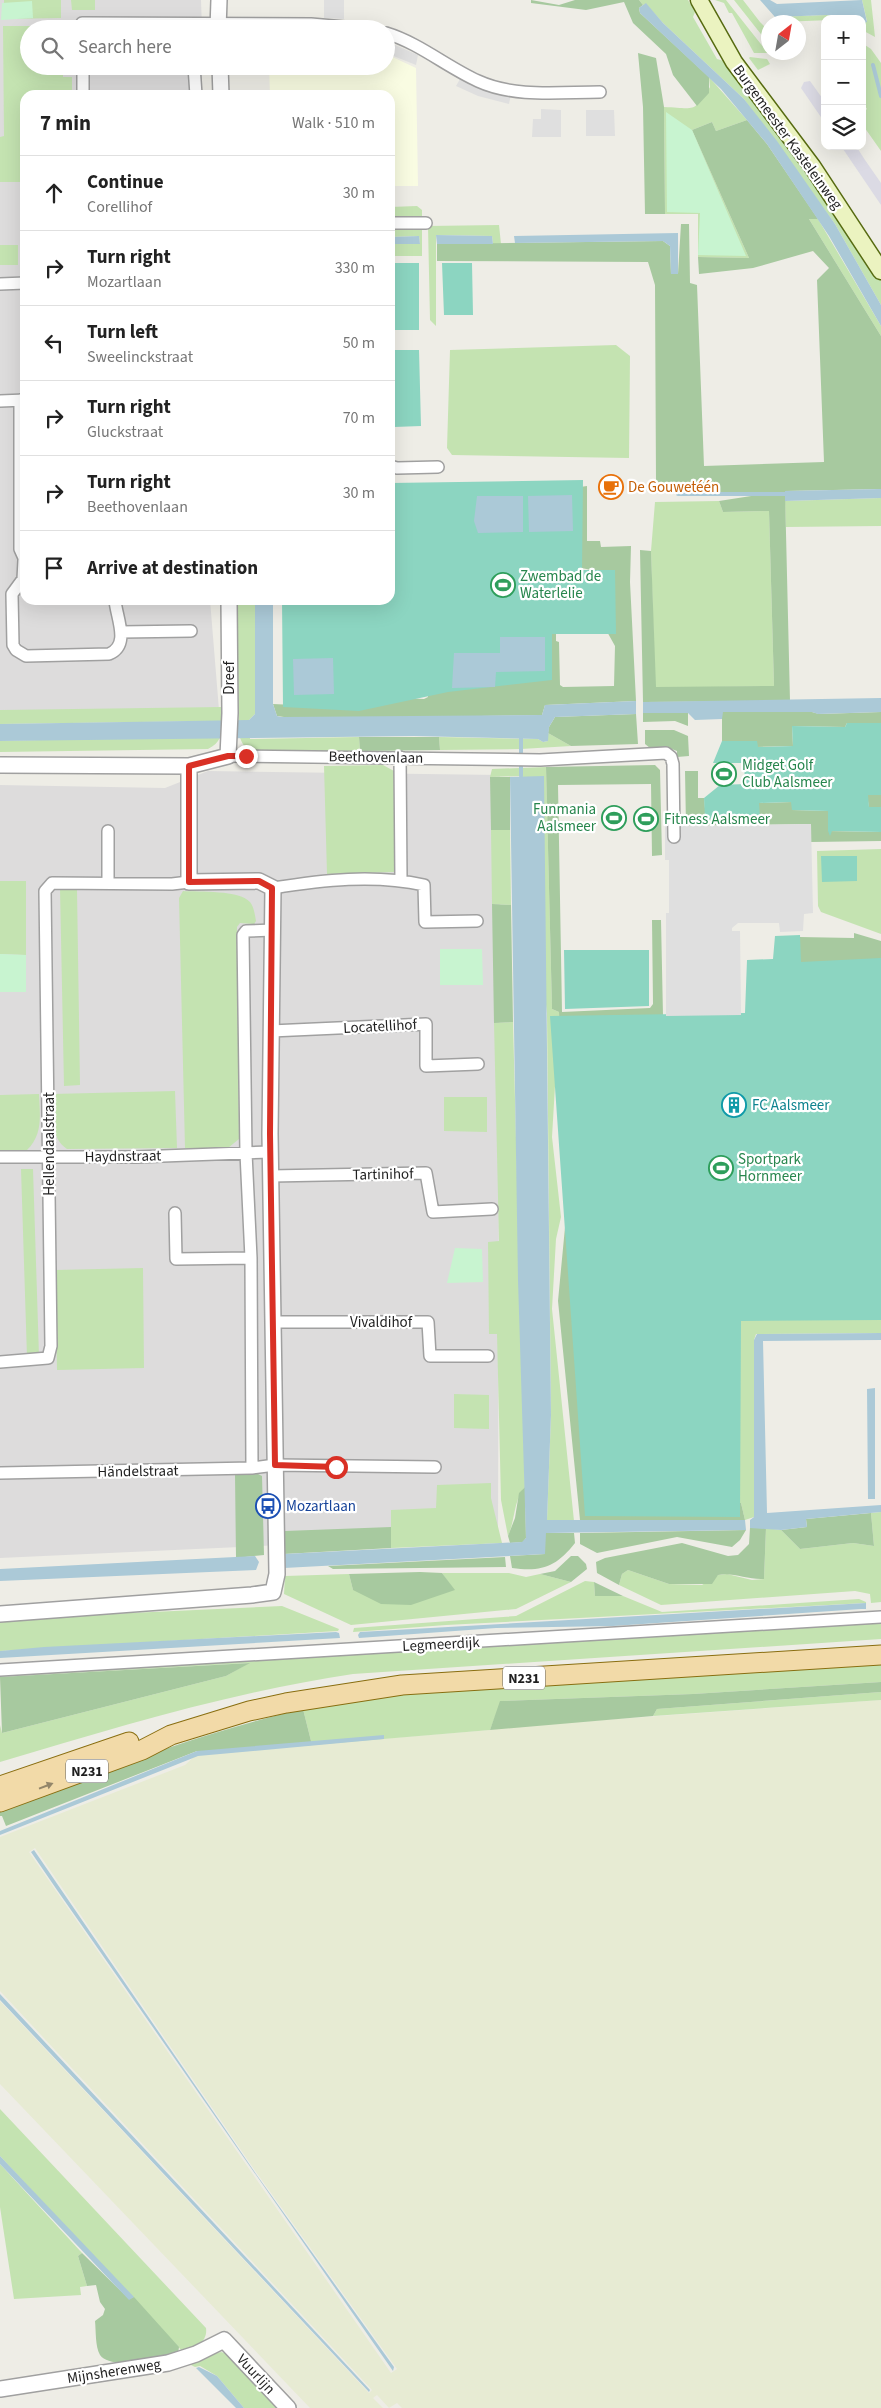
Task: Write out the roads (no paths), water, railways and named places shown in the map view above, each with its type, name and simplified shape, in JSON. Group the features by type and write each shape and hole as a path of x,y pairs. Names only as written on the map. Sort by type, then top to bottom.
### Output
{"main road":[{"name":"Burgemeester Kasteleinweg","path":"699,0 734,62 812,166 881,271"},
{"name":"Burgemeester Kasteleinweg","path":"711,0 743,56 821,160 874,240 881,254"},
{"name":"N231","path":"0,1802 142,1750 172,1735 249,1711 286,1703 402,1685 881,1654"},
{"name":"N231","path":"0,1786 140,1738 172,1735"}],"street":[{"path":"218,20 219,0"},
{"path":"395,38 486,84 528,92 600,92"},
{"path":"82,75 83,90"},
{"path":"195,75 196,90"},
{"path":"220,75 221,90"},
{"path":"395,223 426,222"},
{"path":"0,284 20,284"},
{"path":"0,401 20,400"},
{"path":"395,467 438,467"},
{"path":"20,583 12,594 13,645 20,654 26,656 110,654 116,652 119,647 121,632 115,612 115,605"},
{"name":"Dreef","path":"229,605 229,748"},
{"path":"121,632 191,631"},
{"name":"Beethovenlaan","path":"0,765 189,766 229,748 494,760 540,760 666,753 671,757 673,764 674,837"},
{"path":"400,757 401,880"},
{"path":"189,766 189,882"},
{"path":"108,831 108,883 172,884 259,881 272,888 329,879 401,880 424,884 425,922 477,921"},
{"name":"Hellendaalstraat","path":"0,1362 48,1358 50,1354 45,891 52,883 108,883"},
{"path":"0,1614 273,1592 277,1574 270,1152 272,888"},
{"path":"252,1468 251,1258 246,1153 243,935 246,932 273,930"},
{"name":"Locatellihof","path":"271,1031 426,1024 426,1066 478,1064"},
{"path":"246,1153 270,1152"},
{"name":"Haydnstraat","path":"0,1157 246,1153"},
{"name":"Tartinihof","path":"271,1176 426,1173 433,1212 492,1209"},
{"path":"175,1213 176,1259 251,1258"},
{"name":"Vivaldihof","path":"272,1322 428,1322 430,1356 488,1356"},
{"name":"Händelstraat","path":"0,1472 252,1468 275,1465 435,1467"},
{"name":"Legmeerdijk","path":"0,1670 881,1617"},
{"name":"Mijnsherenweg","path":"0,2389 168,2363 196,2354 224,2340"},
{"name":"Vuurlijn","path":"224,2340 288,2408"}],"water":[{"path":"760,0 770,0 777,4 862,0 865,15 806,16 773,15"},
{"path":"646,3 663,23 744,99 777,141 835,224 881,305 881,326 829,236 767,144 721,89 640,13 639,8"},
{"path":"678,233 678,274 671,274 670,246 663,241 515,243 514,236"},
{"path":"436,235 492,236 493,244 437,244"},
{"path":"419,236 420,244 395,244 395,237"},
{"path":"881,489 881,498 785,501 785,491"},
{"path":"572,495 573,531 529,532 528,496"},
{"path":"477,496 523,496 523,532 478,533 474,521"},
{"path":"255,605 273,605 273,704 277,716 542,715 545,705 636,701 636,714 555,717 549,727 548,741 543,742 538,739 414,736 0,741 0,724 249,720 255,714"},
{"path":"500,637 545,637 545,671 496,672 495,687 452,688 454,653 500,653"},
{"path":"333,658 334,694 294,695 293,659"},
{"path":"881,698 881,712 818,714 812,712 723,712 722,719 695,720 688,713 643,713 643,702"},
{"path":"544,776 551,1415 547,1520 745,1520 746,1530 546,1533 545,1554 284,1568 284,1554 522,1542 526,1538 518,1280 510,777"},
{"path":"881,1333 881,1340 763,1341 767,1513 881,1505 881,1512 806,1519 807,1527 781,1530 750,1528 750,1520 754,1517 754,1340 757,1334"},
{"path":"875,1388 875,1499 868,1499 867,1389"},
{"path":"255,1556 259,1562 256,1570 0,1581 0,1569"},
{"path":"866,1603 866,1609 613,1626 496,1628 359,1638 358,1635 360,1632"},
{"path":"339,1633 340,1638 0,1658 0,1651 44,1647"},
{"path":"384,1735 384,1739 198,1756 0,1835 0,1831 197,1751"},
{"path":"34,1850 256,2174 394,2367 393,2371 57,1890 31,1852"},
{"path":"0,1994 370,2390 369,2392 0,2000"},
{"path":"0,2156 134,2297 129,2300 0,2164"},
{"path":"199,2367 217,2376 244,2408 236,2408 196,2368"}],"waterway":[{"path":"873,65 881,96"},
{"path":"678,494 788,494"},
{"path":"521,738 521,776"}],"place":[{"name":"De Gouwetéén","path":"611,487"},
{"name":"Zwembad de Waterlelie","path":"503,585"},
{"name":"Midget Golf Club Aalsmeer","path":"724,774"},
{"name":"Funmania Aalsmeer","path":"614,818"},
{"name":"Fitness Aalsmeer","path":"646,819"},
{"name":"FC Aalsmeer","path":"734,1105"},
{"name":"Sportpark Hornmeer","path":"721,1168"},
{"name":"Mozartlaan","path":"268,1506"}]}
